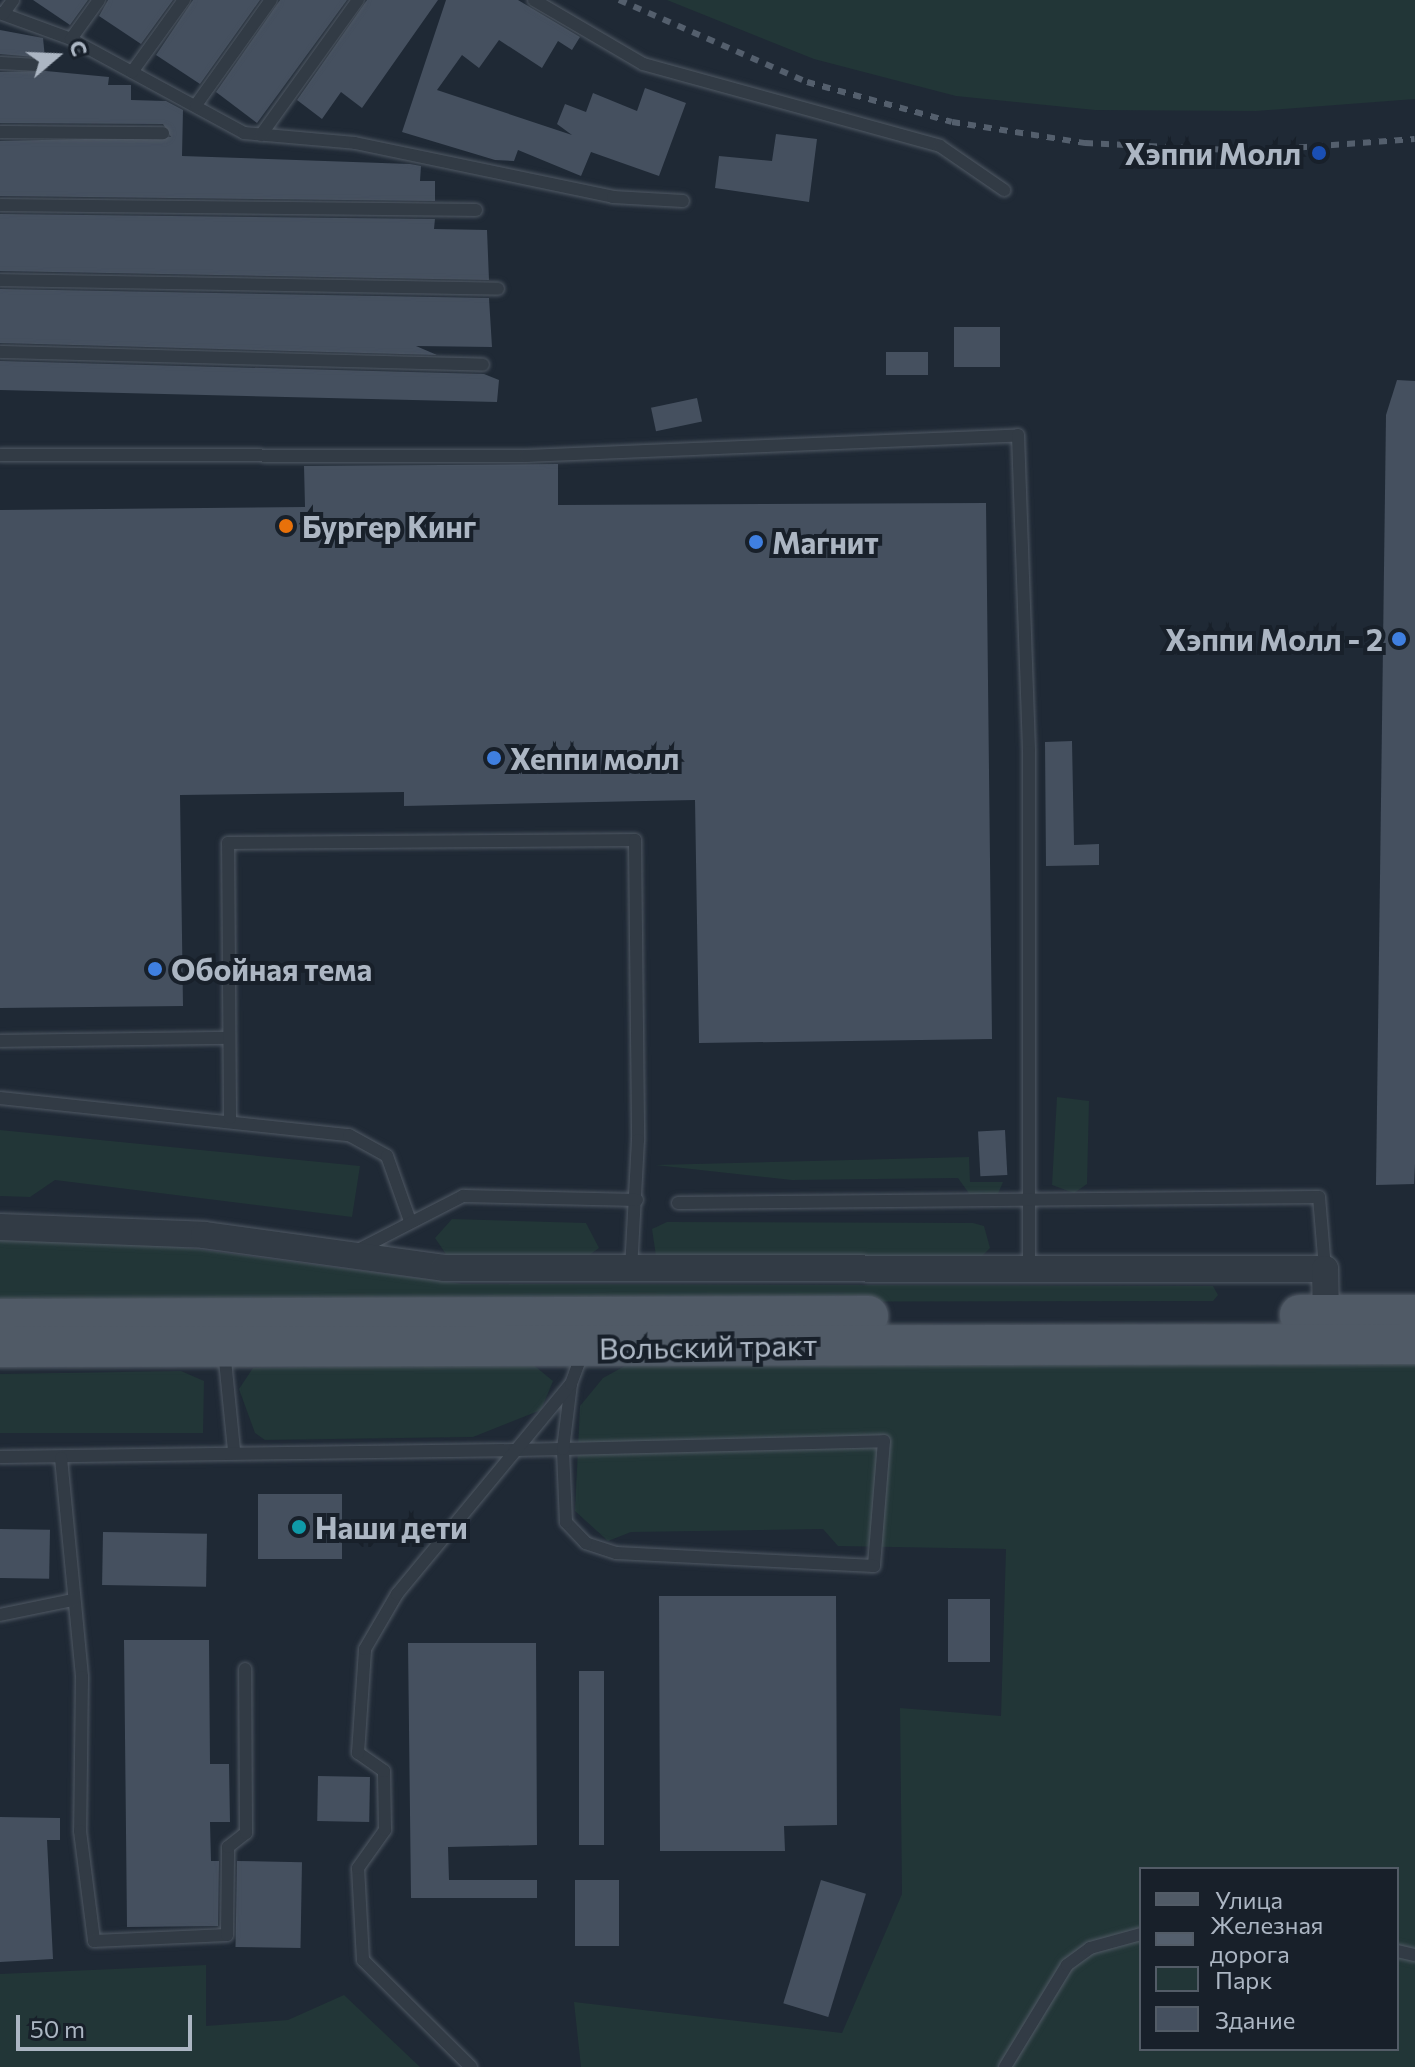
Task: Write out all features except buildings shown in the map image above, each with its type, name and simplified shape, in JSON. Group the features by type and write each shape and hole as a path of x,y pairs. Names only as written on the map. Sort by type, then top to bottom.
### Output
{"main road":[{"name":"Вольский тракт","path":"0,1319 1415,1315"},
{"name":"Вольский тракт","path":"0,1347 223,1345 578,1366 1415,1344"}],"street":[{"path":"0,1227 204,1235 354,1252 444,1268 1325,1269 1326,1315"}],"lane":[{"path":"13,0 2,14 71,39 196,105 261,135 355,143 613,197 683,201"},
{"path":"71,39 99,0"},
{"path":"132,72 184,0"},
{"path":"196,105 271,0"},
{"path":"261,135 358,0"},
{"path":"534,0 643,64 940,146 1004,190"},
{"path":"0,63 39,65"},
{"path":"0,132 163,133"},
{"path":"0,205 476,210"},
{"path":"0,280 498,289"},
{"path":"0,352 483,365"},
{"path":"0,455 526,456 1018,435 1031,1204 1029,1270"},
{"path":"230,1118 228,843 635,840 637,1200 631,1270"},
{"path":"0,1041 228,1038"},
{"path":"0,1098 230,1118 349,1135 387,1156 409,1218"},
{"path":"354,1252 409,1218 463,1196 637,1200"},
{"path":"678,1203 1031,1204 1319,1197 1325,1269"},
{"path":"223,1345 234,1451"},
{"path":"0,1457 61,1458 234,1451 514,1450 563,1449 884,1441 874,1566 616,1553 586,1543 566,1522 563,1449 578,1366"},
{"path":"471,2067 363,1960 358,1868 385,1830 384,1771 358,1753 365,1649 397,1594 578,1366"},
{"path":"61,1458 82,1677 80,1831 94,1941 227,1935 228,1847 246,1833 245,1669"},
{"path":"0,1615 73,1600"},
{"path":"1005,2067 1067,1965 1090,1948 1139,1935"}],"green space":[{"path":"667,0 1415,0 1415,99 1256,111 1095,110 956,96 814,59"},
{"path":"1057,1097 1089,1101 1087,1184 1074,1193 1052,1185"},
{"path":"0,1130 360,1166 352,1217 55,1180 30,1197 0,1196"},
{"path":"969,1157 970,1182 1003,1182 997,1196 973,1199 958,1178 792,1180 655,1165"},
{"path":"452,1219 586,1223 599,1248 585,1258 448,1257 435,1238"},
{"path":"667,1222 973,1223 984,1226 990,1248 978,1260 656,1256 652,1229"},
{"path":"0,1234 165,1245 463,1284 1213,1286 1218,1295 1213,1301 0,1303"},
{"path":"1415,1358 1415,2067 581,2067 574,2002 842,2033 902,1894 900,1708 1001,1716 1006,1549 838,1546 823,1529 631,1532 608,1541 575,1511 580,1406 603,1378 634,1361"},
{"path":"531,1363 553,1381 541,1410 473,1437 265,1440 255,1433 239,1389 253,1368"},
{"path":"181,1371 204,1381 203,1433 0,1433 0,1374"},
{"path":"206,1965 206,2026 288,2020 344,1995 420,2067 0,2067 0,1974"}],"railway":[{"path":"619,0 807,82 952,122 1085,143 1251,151 1415,139"}],"place":[{"name":"Хэппи Молл","path":"1319,153"},
{"name":"Бургер Кинг","path":"286,526"},
{"name":"Магнит","path":"756,542"},
{"name":"Хэппи Молл - 2","path":"1399,639"},
{"name":"Хеппи молл","path":"494,758"},
{"name":"Обойная тема","path":"155,969"},
{"name":"Наши дети","path":"299,1527"}]}
